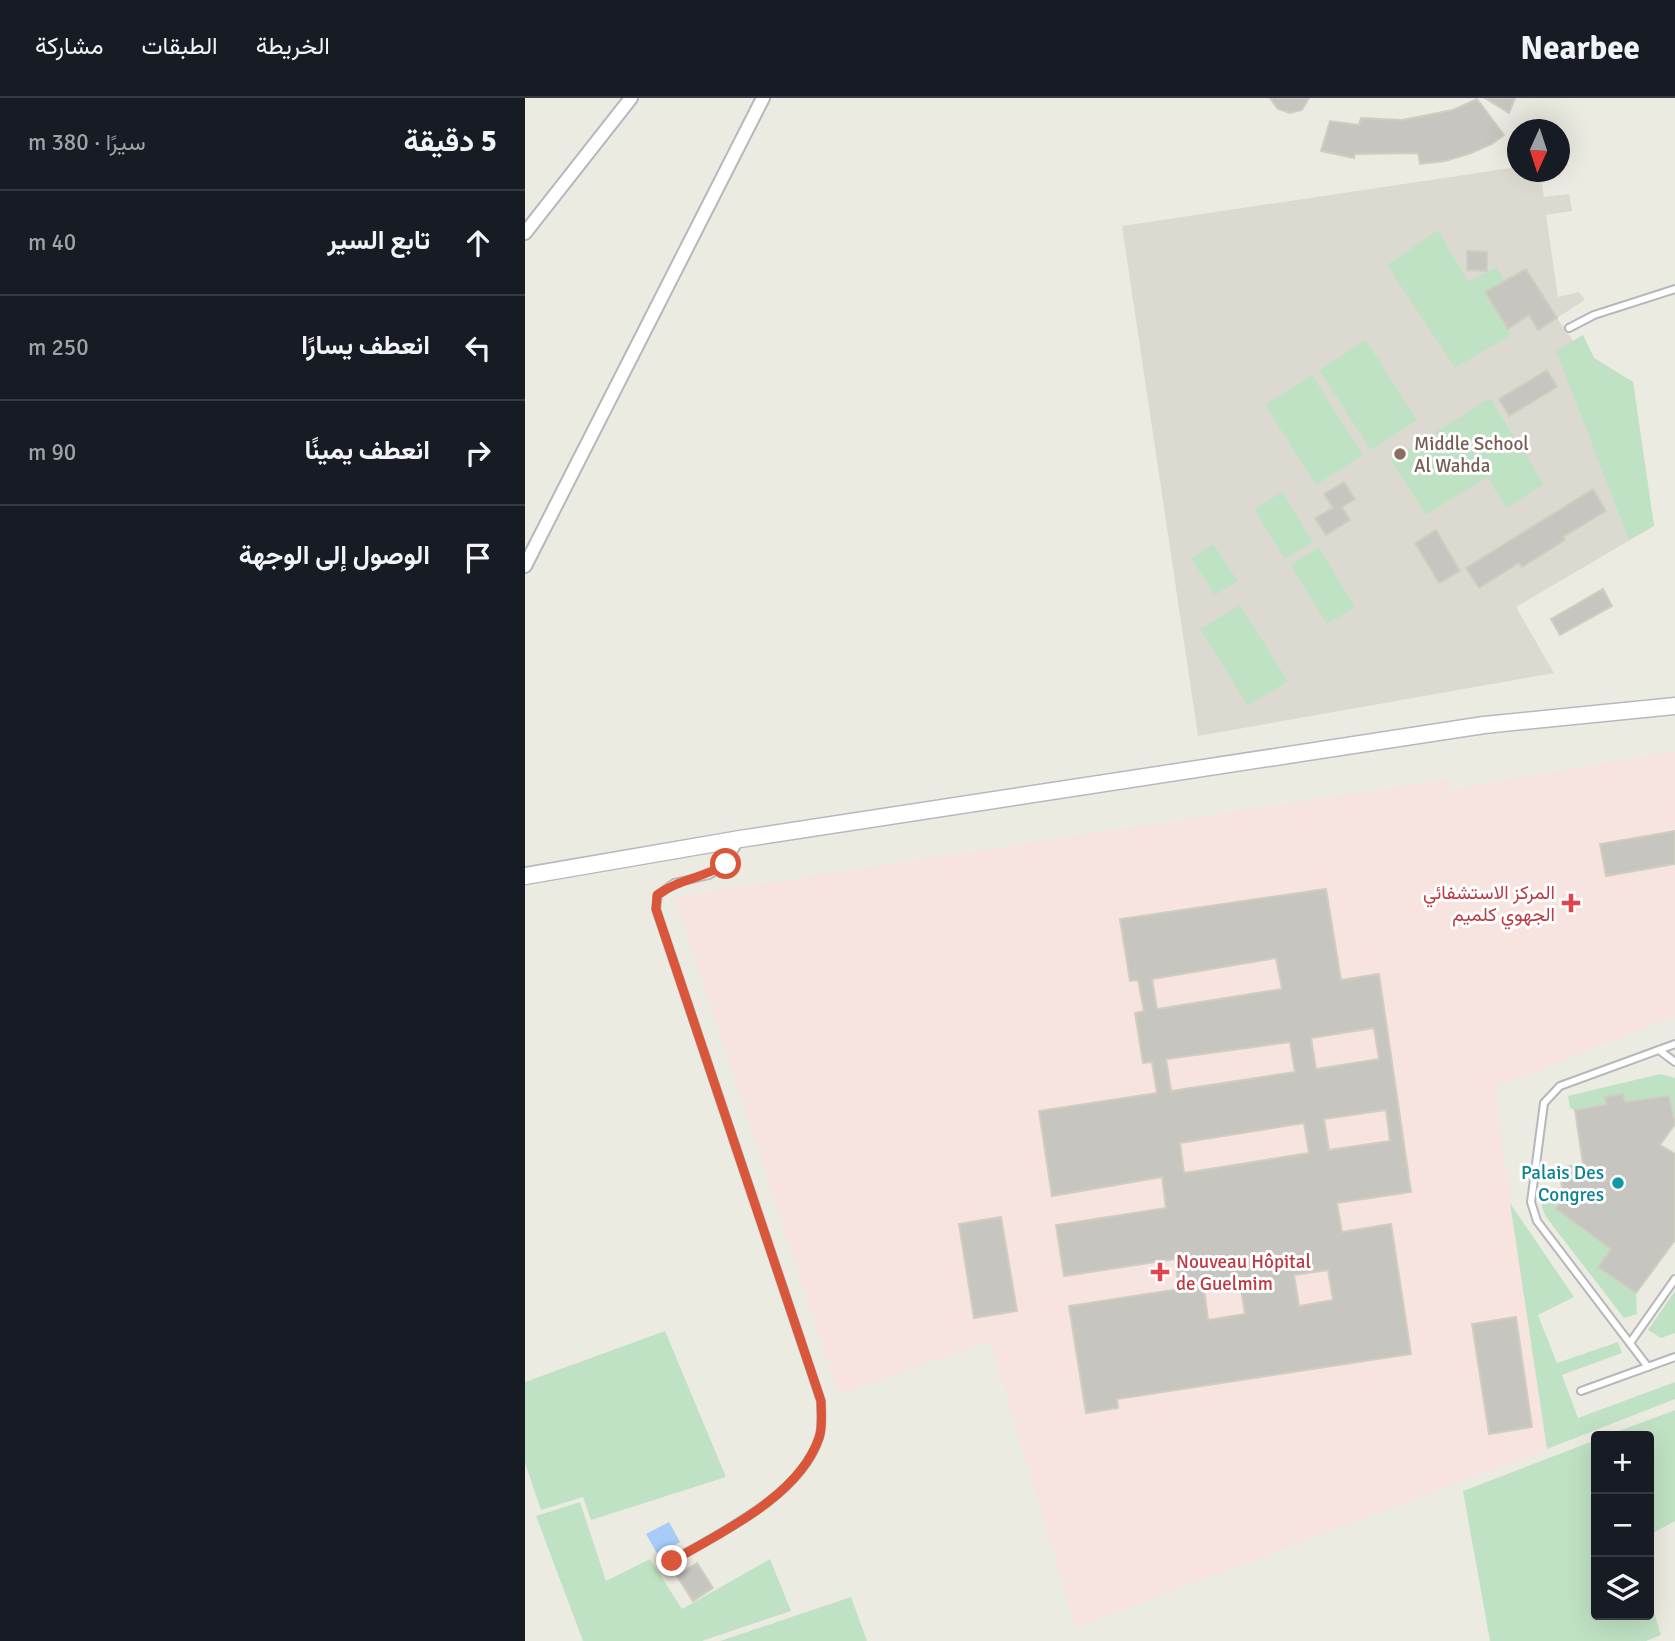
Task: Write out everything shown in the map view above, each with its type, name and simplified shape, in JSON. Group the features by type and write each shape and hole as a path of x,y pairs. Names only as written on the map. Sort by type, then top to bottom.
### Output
{"street":[{"path":"527,226 631,98"},
{"path":"525,566 763,98"},
{"path":"525,876 740,839 1484,725 1675,706"}],"lane":[{"path":"1569,328 1594,315 1675,289"},
{"path":"672,1561 751,1515 790,1481 811,1458 821,1435 821,1401 656,909 657,895 674,883 709,875 726,864 740,839"},
{"path":"1648,1367 1537,1221 1531,1202 1544,1103 1550,1094 1560,1086 1675,1044"},
{"path":"1659,1050 1675,1062"},
{"path":"1630,1343 1675,1279"},
{"path":"1581,1391 1675,1357"}],"shaded area":[{"name":"Middle School Al Wahda","path":"1507,168 1507,182 1542,182 1544,197 1569,194 1572,211 1546,215 1558,297 1579,292 1585,300 1557,318 1573,341 1583,335 1594,358 1633,382 1654,526 1516,607 1554,673 1198,736 1122,226"},
{"name":"Nouveau Hôpital de Guelmim","path":"1675,751 1675,1016 1494,1088 1547,1449 1076,1627 990,1341 839,1394 675,897 1448,779 1450,790"}],"green space":[{"path":"1438,230 1468,281 1497,267 1505,281 1485,292 1511,335 1455,368 1387,265"},
{"path":"1583,335 1594,358 1633,382 1654,526 1629,540 1556,351"},
{"path":"1366,340 1417,420 1371,450 1319,370"},
{"path":"1312,375 1363,455 1316,485 1265,405"},
{"path":"1490,398 1544,484 1506,508 1487,477 1426,515 1391,460"},
{"path":"1282,492 1313,542 1285,559 1254,509"},
{"path":"1213,544 1238,581 1215,595 1191,558"},
{"path":"1319,547 1355,607 1327,624 1290,565"},
{"path":"1240,605 1288,681 1248,706 1200,629"},
{"path":"1660,1074 1675,1078 1675,1124 1669,1096 1625,1102 1623,1094 1605,1097 1606,1105 1575,1110 1570,1108 1568,1096"},
{"path":"1553,1199 1559,1204 1556,1209 1611,1249 1599,1267 1636,1293 1637,1314 1624,1318 1546,1217 1542,1200"},
{"path":"1510,1203 1574,1297 1538,1315 1557,1363 1618,1342 1622,1353 1562,1375 1578,1418 1675,1382 1675,1399 1547,1449"},
{"path":"1675,1291 1675,1333 1661,1338 1648,1330"},
{"path":"665,1331 726,1477 591,1520 583,1497 541,1510 525,1463 525,1382"},
{"path":"1675,1410 1675,1521 1654,1532 1654,1431 1619,1431"},
{"path":"1591,1442 1591,1620 1654,1620 1654,1612 1661,1635 1646,1641 1490,1641 1463,1491"},
{"path":"580,1502 606,1581 650,1559 682,1609 770,1559 791,1611 702,1641 583,1641 536,1516"},
{"path":"851,1597 867,1641 720,1641"}],"water":[{"path":"669,1522 680,1542 658,1555 646,1534"}],"building":[{"path":"1270,98 1309,98 1302,110 1290,113 1278,109"},
{"path":"1485,98 1515,98 1509,113"},
{"path":"1477,99 1504,135 1492,144 1471,153 1445,161 1420,164 1418,153 1355,154 1354,158 1321,151 1330,121 1359,125 1361,118 1402,120 1453,110"},
{"path":"1467,251 1487,252 1487,271 1467,270"},
{"path":"1526,269 1557,318 1538,330 1529,315 1508,329 1485,292"},
{"path":"1547,370 1557,387 1509,416 1499,399"},
{"path":"1344,482 1355,499 1342,507 1350,520 1326,535 1315,518 1333,508 1324,494"},
{"path":"1593,489 1606,511 1563,537 1565,540 1522,567 1519,563 1479,588 1466,568"},
{"path":"1436,530 1460,571 1439,583 1415,543"},
{"path":"1603,589 1612,606 1560,635 1551,619"},
{"path":"1675,831 1675,864 1606,876 1600,844"},
{"path":"1326,889 1341,980 1379,974 1411,1192 1337,1203 1342,1232 1391,1224 1411,1354 1117,1399 1118,1408 1086,1413 1069,1306 1179,1289 1175,1259 1064,1276 1056,1225 1166,1208 1162,1177 1052,1196 1039,1111 1157,1093 1152,1062 1143,1063 1135,1013 1144,1011 1138,980 1130,981 1120,919","holes":["1276,958 1282,989 1157,1009 1152,979","1374,1028 1379,1059 1316,1069 1311,1038","1290,1042 1295,1072 1171,1091 1166,1059","1386,1110 1390,1141 1329,1150 1324,1119","1304,1123 1309,1153 1184,1173 1180,1143","1328,1270 1333,1300 1299,1306 1294,1275","1240,1283 1245,1314 1208,1320 1204,1289"]},
{"name":"Palais Des Congres","path":"1623,1094 1625,1102 1669,1096 1675,1124 1660,1145 1675,1154 1675,1240 1636,1293 1598,1267 1611,1249 1556,1209 1563,1198 1560,1168 1583,1164 1575,1110 1606,1105 1605,1097"},
{"path":"1001,1217 1017,1311 974,1318 959,1224"},
{"path":"1516,1317 1532,1427 1489,1434 1472,1324"},
{"path":"697,1563 713,1588 693,1601 677,1576"}],"place":[{"name":"Middle School Al Wahda","path":"1400,454"},
{"name":"المركز الاستشفائي الجهوي كلميم","path":"1571,903"},
{"name":"Palais Des Congres","path":"1618,1183"},
{"name":"Nouveau Hôpital de Guelmim","path":"1160,1272"}],"route":[{"path":"672,1561 751,1515 790,1481 811,1458 821,1435 821,1401 656,909 657,895 674,883 709,875 726,864"}]}
